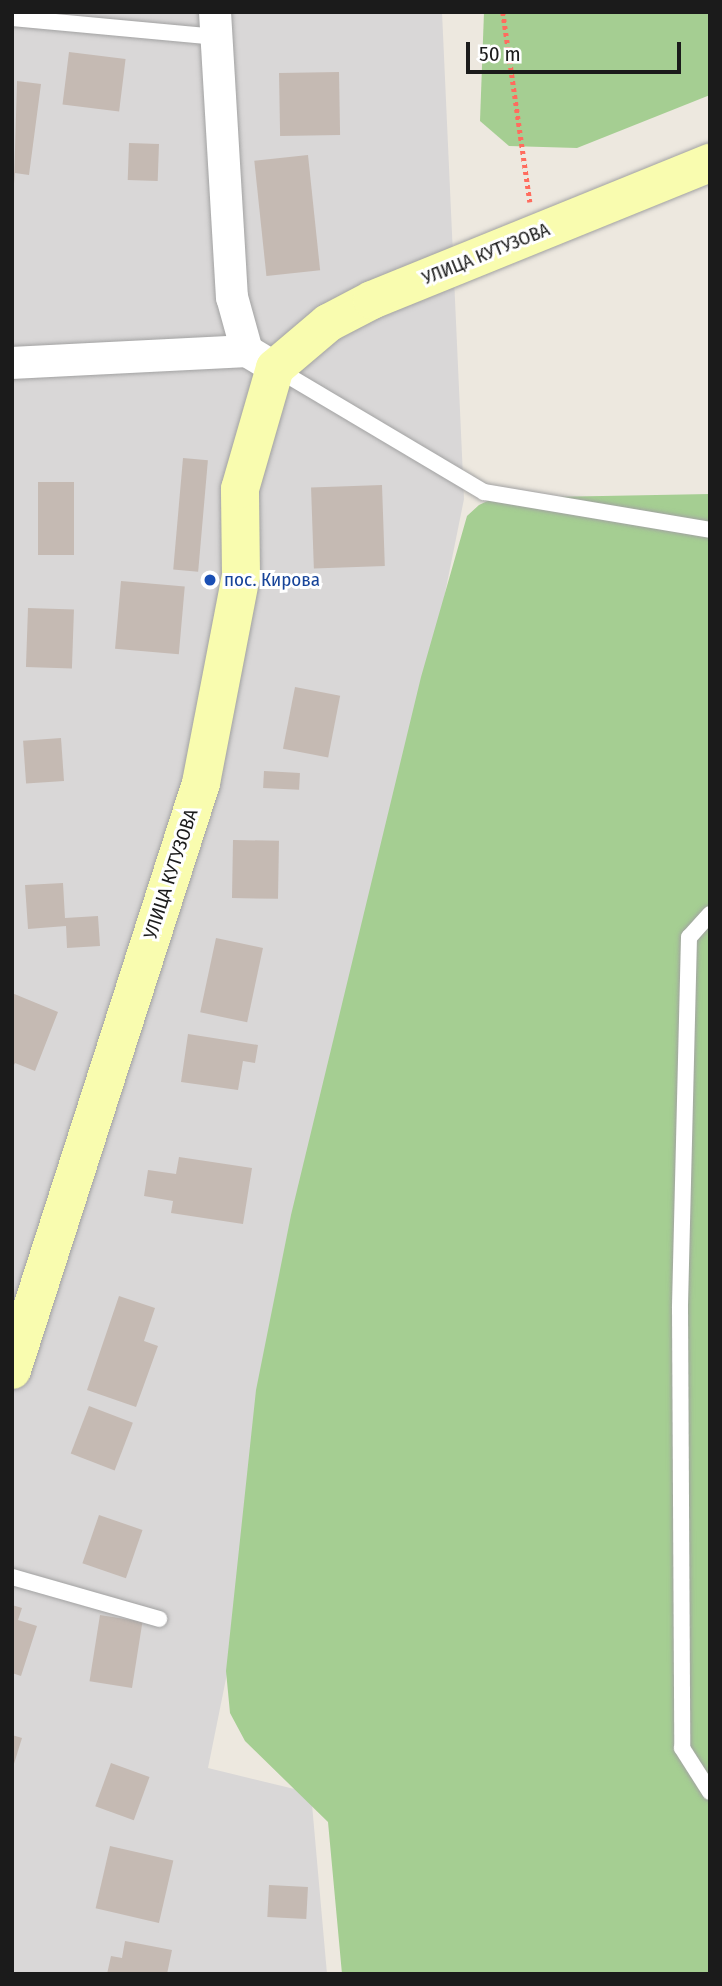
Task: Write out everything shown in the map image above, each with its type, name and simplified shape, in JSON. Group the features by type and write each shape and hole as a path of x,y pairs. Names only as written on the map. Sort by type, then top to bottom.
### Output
{"main road":[{"name":"УЛИЦА КУТУЗОВА","path":"12,1370 201,783 241,575 240,489 261,359 328,323 532,234 710,163"}],"street":[{"name":"УЛИЦА КУТУЗОВА","path":"216,24 227,252 261,359"},
{"path":"12,363 261,359"}],"lane":[{"path":"12,18 216,24"},
{"path":"261,359 484,492 710,530"},
{"path":"710,914 688,937 680,1308 682,1748 710,1792"},
{"path":"12,1577 159,1619"}],"path":[{"path":"503,12 532,234"}],"shaded area":[{"path":"12,12 442,12 464,499 208,1768 311,1793 327,1974 12,1974"}],"green space":[{"path":"484,12 710,12 710,95 577,148 509,146 480,121"},
{"path":"710,494 710,1974 342,1974 328,1822 245,1741 230,1713 226,1671 256,1390 291,1215 421,677 467,516 479,505 494,498"}],"building":[{"path":"69,52 126,59 119,112 63,105"},
{"path":"339,72 340,135 280,136 279,73"},
{"path":"17,81 41,84 29,175 15,173 14,184"},
{"path":"129,143 159,144 158,181 128,180"},
{"path":"308,155 320,270 266,276 254,161"},
{"path":"183,458 208,460 198,572 173,570"},
{"path":"38,482 74,482 74,555 38,555"},
{"path":"382,485 385,566 314,568 311,487"},
{"path":"121,581 185,587 179,654 115,649"},
{"path":"28,608 74,610 72,669 26,667"},
{"path":"295,687 340,696 328,758 283,749"},
{"path":"61,738 64,781 26,784 23,741"},
{"path":"264,771 300,773 299,790 263,788"},
{"path":"233,840 279,841 278,899 232,898"},
{"path":"63,883 65,918 98,916 100,946 67,948 66,926 28,929 25,885"},
{"path":"216,938 263,948 247,1022 200,1012"},
{"path":"12,993 58,1012 35,1071 15,1063 12,1069"},
{"path":"188,1034 258,1045 255,1063 243,1061 238,1090 181,1082"},
{"path":"179,1157 252,1168 243,1224 171,1213 173,1201 144,1196 148,1170 176,1174"},
{"path":"119,1296 155,1308 144,1341 158,1346 136,1407 87,1390"},
{"path":"89,1406 133,1423 115,1470 71,1454"},
{"path":"99,1515 142,1530 126,1578 82,1563"},
{"path":"12,1605 22,1608 18,1620 37,1626 21,1676 12,1673"},
{"path":"100,1615 142,1622 132,1688 90,1681"},
{"path":"12,1735 22,1738 13,1767 12,1767"},
{"path":"111,1763 150,1777 134,1820 95,1806"},
{"path":"110,1846 173,1861 159,1923 96,1908"},
{"path":"269,1885 308,1887 306,1919 267,1917"},
{"path":"125,1941 172,1950 167,1974 107,1974 111,1956 122,1958"}],"place":[{"name":"пос. Кирова","path":"210,580"}]}
